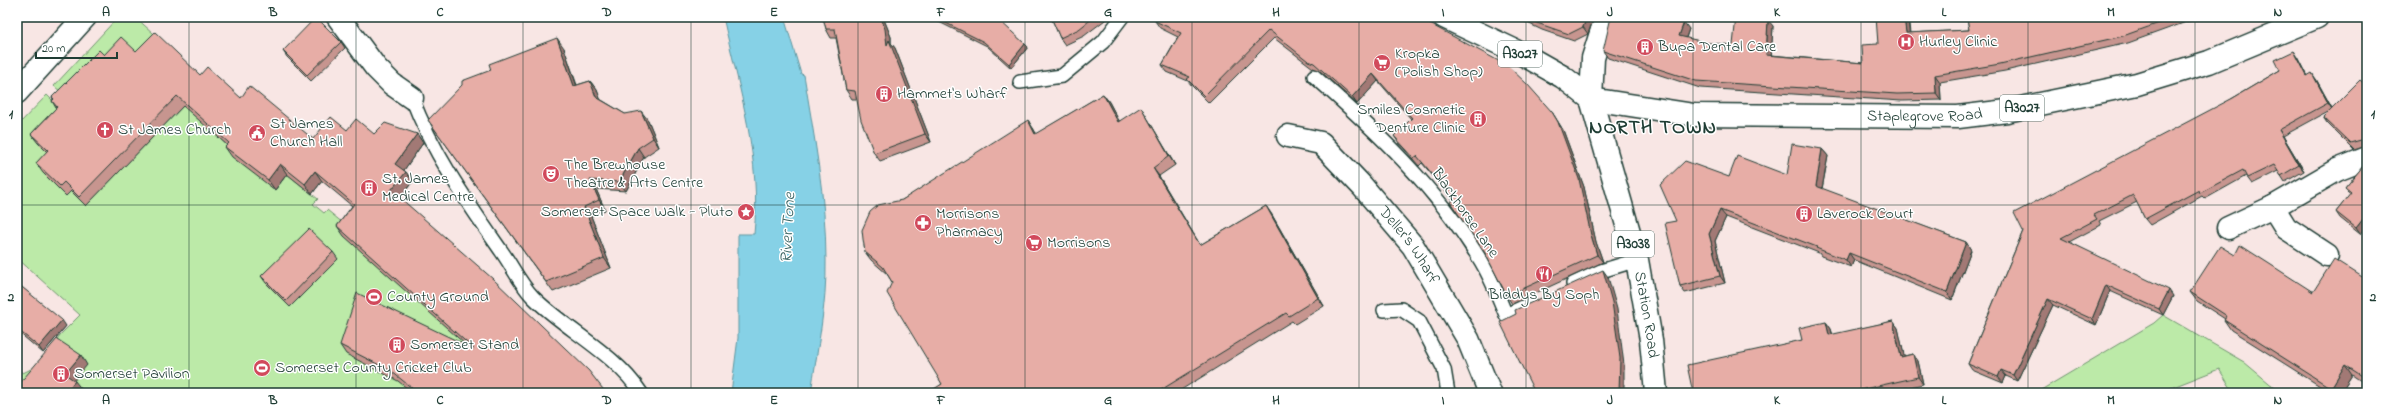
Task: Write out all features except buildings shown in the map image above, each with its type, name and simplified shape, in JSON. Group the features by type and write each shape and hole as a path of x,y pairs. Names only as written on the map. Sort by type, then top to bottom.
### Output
{"main road":[{"path":"17,92 85,17"},
{"path":"338,17 376,68 392,84 412,98"},
{"name":"A3027","path":"1444,17 1524,55 1563,78 1591,98"},
{"name":"Station Road","path":"1606,17 1593,58 1591,98 1637,260 1651,340 1656,393"},
{"name":"Staplegrove Road","path":"1591,98 1694,115 1972,115 2007,111 2137,84 2208,62 2317,17"},
{"name":"Deller's Wharf","path":"1288,136 1321,143 1362,186 1414,246 1468,339 1490,393"},
{"path":"2228,228 2273,207 2337,170 2367,158"},
{"path":"2273,207 2286,228 2327,255"}],"lane":[{"path":"1020,82 1062,76 1103,42 1122,17"},
{"name":"Blackhorse Lane","path":"1314,76 1370,125 1429,188 1479,258 1506,315 1543,298"},
{"path":"412,98 433,146 454,182 531,295 551,314 599,349 642,393"},
{"path":"1564,288 1601,271 1637,260"},
{"path":"1384,310 1401,309 1419,320 1444,369 1448,393"}],"green space":[{"path":"118,17 135,17 162,41 75,104 54,86"},
{"path":"47,95 60,108 55,160 67,195 71,191 86,206 190,99 220,139 275,190 287,174 318,199 313,204 324,213 327,210 349,228 605,393 17,393 17,369 23,373 37,366 60,335 80,315 17,258 17,126"},
{"path":"2163,315 2244,362 2281,393 2234,393 2219,369 2158,393 2036,393 2154,323"}],"water":[{"name":"River Tone","path":"723,17 784,17 801,74 804,75 822,190 826,260 825,294 811,393 731,393 738,338 738,234 754,234 756,207 755,179 748,125"}],"place":[{"name":"Hurley Clinic","path":"1906,42"},
{"name":"Bupa Dental Care","path":"1645,47"},
{"name":"Kropka (Polish Shop)","path":"1382,63"},
{"name":"Hammet's Wharf","path":"884,94"},
{"name":"Smiles Cosmetic Denture Clinic","path":"1478,119"},
{"name":"St James Church","path":"105,130"},
{"name":"St James Church Hall","path":"257,133"},
{"name":"The Brewhouse Theatre & Arts Centre","path":"551,174"},
{"name":"St. James Medical Centre","path":"369,188"},
{"name":"Somerset Space Walk - Pluto","path":"746,212"},
{"name":"Laverock Court","path":"1804,214"},
{"name":"Morrisons Pharmacy","path":"923,223"},
{"name":"Morrisons","path":"1034,243"},
{"name":"Biddys By Soph","path":"1544,274"},
{"name":"County Ground","path":"374,297"},
{"name":"Somerset Stand","path":"397,345"},
{"name":"Somerset County Cricket Club","path":"262,368"},
{"name":"Somerset Pavilion","path":"61,374"}],"district":[{"name":"NORTH TOWN","path":"1653,128"}]}
